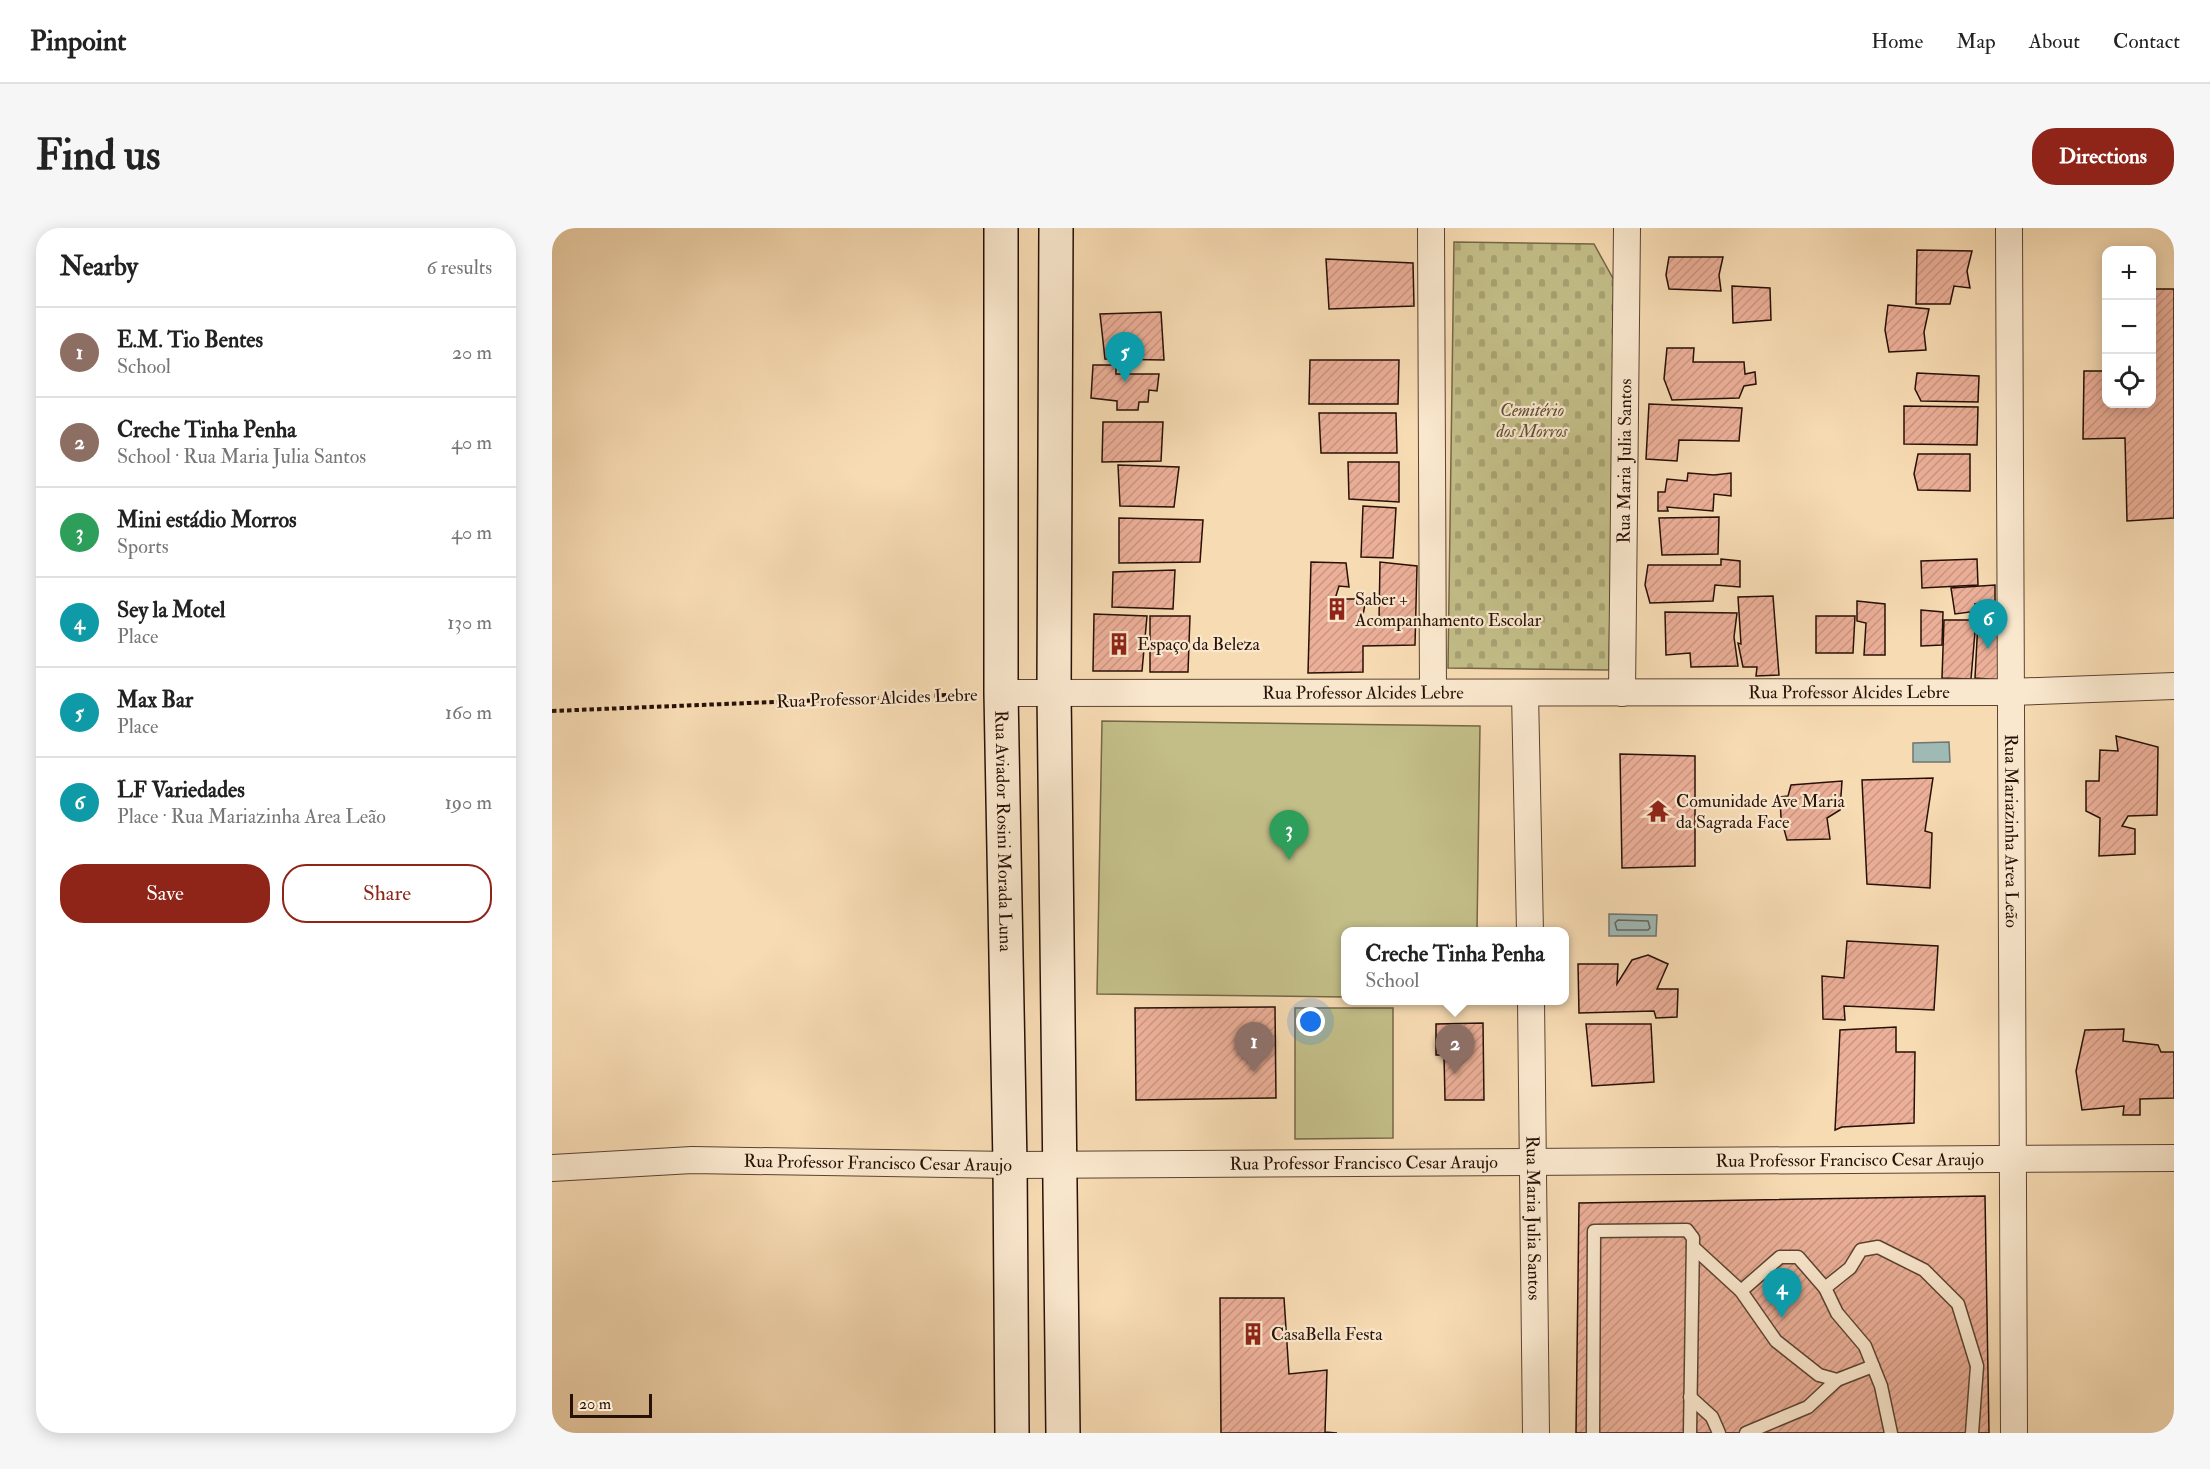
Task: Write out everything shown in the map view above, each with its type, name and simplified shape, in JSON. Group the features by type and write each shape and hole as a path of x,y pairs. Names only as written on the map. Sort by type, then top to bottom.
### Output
{"street":[{"name":"Rua Aviador Rosini Morada Luna","path":"1001,228 1001,693 1010,1165 1012,1433"},
{"path":"1056,228 1054,692 1063,1433"},
{"path":"1431,228 1433,692"},
{"name":"Rua Maria Julia Santos","path":"1622,693 1627,228"},
{"name":"Rua Mariazinha Area Leão","path":"2009,228 2014,1433"},
{"name":"Rua Professor Alcides Lebre","path":"1001,693 2010,692 2174,686"},
{"path":"1525,693 1530,927"},
{"name":"Rua Maria Julia Santos","path":"1531,1005 1536,1433"},
{"name":"Rua Professor Francisco Cesar Araujo","path":"552,1167 746,1160 1010,1165 2174,1158"}],"lane":[{"path":"1593,1433 1594,1231 1687,1230 1693,1238 1690,1433"},
{"path":"1693,1247 1741,1292 1776,1341 1819,1375 1837,1380"},
{"path":"1825,1288 1850,1268 1861,1250 1878,1247 1924,1270 1958,1304 1977,1366 1972,1433"},
{"path":"1741,1292 1780,1257 1798,1257 1825,1288 1837,1313 1865,1346 1881,1386 1891,1433"},
{"path":"1746,1433 1808,1407 1837,1380 1873,1366"},
{"path":"1690,1397 1712,1417 1719,1433"}],"path":[{"name":"Rua Professor Alcides Lebre","path":"552,711 1001,693"}],"green space":[{"name":"Cemitério dos Morros","path":"1454,242 1594,244 1615,282 1609,670 1448,668"},
{"path":"1102,721 1480,726 1477,927 1341,927 1341,997 1097,994"},
{"path":"1295,1008 1393,1008 1393,1138 1295,1139"}],"water":[{"path":"1949,742 1950,762 1913,762 1913,743"},
{"path":"1609,914 1657,915 1656,936 1609,936"}],"building":[{"path":"1917,250 1972,251 1967,271 1970,288 1954,286 1950,304 1916,304"},
{"path":"1669,257 1723,257 1719,275 1721,291 1669,289 1666,275"},
{"path":"1326,259 1413,263 1414,306 1329,309"},
{"path":"1732,286 1770,288 1771,320 1733,323"},
{"path":"2156,289 2174,289 2174,518 2127,521 2125,438 2083,439 2084,371 2102,371 2102,408 2156,408"},
{"path":"1888,305 1929,309 1924,332 1926,350 1889,352 1885,330"},
{"path":"1161,312 1164,360 1105,359 1100,314"},
{"path":"1667,348 1694,348 1693,362 1744,362 1745,374 1755,372 1756,384 1744,386 1739,398 1672,400 1664,379"},
{"path":"1310,360 1399,360 1398,404 1309,404"},
{"path":"1093,365 1116,365 1116,374 1159,374 1157,391 1149,390 1148,402 1139,402 1138,410 1117,410 1117,401 1091,398"},
{"path":"1917,373 1979,376 1978,402 1921,401 1915,389"},
{"path":"1649,404 1742,408 1739,441 1679,440 1677,461 1646,459"},
{"path":"1904,406 1978,407 1977,445 1904,444"},
{"path":"1319,413 1396,413 1397,453 1321,453"},
{"path":"1103,422 1163,422 1161,461 1102,462"},
{"path":"1918,454 1970,454 1970,491 1918,490 1914,474"},
{"path":"1348,462 1399,462 1399,502 1349,499"},
{"path":"1118,465 1179,467 1174,507 1120,506"},
{"path":"1688,473 1714,475 1731,473 1731,496 1714,494 1713,511 1667,507 1668,511 1658,511 1658,492 1665,492 1667,479 1687,481"},
{"path":"1363,506 1396,508 1393,558 1361,557"},
{"path":"1719,517 1718,554 1662,555 1659,518"},
{"path":"1119,518 1203,520 1200,562 1119,563"},
{"path":"1721,559 1740,561 1740,587 1715,585 1713,601 1650,603 1645,585 1648,565 1721,565"},
{"path":"1977,559 1978,585 1922,588 1921,561"},
{"name":"Saber + Acompanhamento Escolar","path":"1311,562 1346,563 1349,587 1339,586 1335,599 1366,599 1362,620 1379,622 1380,562 1417,566 1415,645 1363,646 1363,672 1308,673"},
{"path":"1175,570 1173,609 1112,607 1113,572"},
{"path":"1995,585 1995,602 1975,604 1978,611 1955,614 1951,588"},
{"path":"1773,596 1779,675 1756,676 1757,667 1743,667 1738,643 1741,644 1738,597"},
{"path":"1857,601 1885,604 1885,655 1864,655 1866,623 1857,621"},
{"path":"1921,610 1943,612 1942,645 1921,646"},
{"path":"1665,612 1737,613 1734,637 1738,666 1691,667 1690,653 1666,655"},
{"name":"Espaço da Beleza","path":"1094,614 1147,616 1142,671 1093,671"},
{"path":"1150,616 1190,616 1188,672 1150,672"},
{"path":"1816,616 1855,616 1853,653 1816,653"},
{"path":"2000,618 2000,680 1975,678 1978,621"},
{"path":"1944,620 1976,620 1971,679 1942,678"},
{"path":"2116,736 2158,747 2157,815 2128,816 2122,826 2135,829 2135,854 2099,856 2100,818 2086,811 2086,781 2099,781 2100,750 2118,751"},
{"name":"Comunidade Ave Maria da Sagrada Face","path":"1620,754 1695,756 1695,866 1622,868"},
{"path":"1933,778 1925,831 1932,833 1930,888 1867,884 1862,780"},
{"path":"1842,781 1840,810 1827,818 1830,839 1787,840 1781,818 1780,797 1788,796 1791,785"},
{"path":"1847,941 1938,946 1934,1010 1844,1006 1845,1020 1823,1019 1822,976 1844,978"},
{"path":"1648,955 1668,964 1657,989 1678,989 1677,1017 1656,1018 1654,1011 1579,1013 1578,964 1618,964 1617,984 1632,960"},
{"path":"1275,1007 1276,1098 1136,1100 1135,1008"},
{"path":"1483,1023 1484,1100 1445,1100 1444,1055 1436,1055 1436,1024"},
{"path":"1586,1024 1651,1024 1654,1082 1592,1086"},
{"path":"1896,1027 1896,1052 1915,1052 1914,1123 1842,1127 1835,1130 1840,1030"},
{"path":"2124,1029 2123,1041 2158,1045 2161,1052 2174,1052 2174,1098 2140,1099 2140,1115 2123,1115 2124,1106 2082,1110 2076,1071 2085,1030"},
{"path":"1985,1196 1989,1433 1576,1433 1579,1203"},
{"name":"CasaBella Festa","path":"1220,1298 1284,1298 1289,1374 1327,1370 1325,1432 1337,1433 1221,1433"}],"place":[{"name":"Max Bar","path":"1125,382"},
{"name":"Saber + Acompanhamento Escolar","path":"1337,609"},
{"name":"Espaço da Beleza","path":"1119,644"},
{"name":"LF Variedades","path":"1988,649"},
{"name":"Comunidade Ave Maria da Sagrada Face","path":"1658,811"},
{"name":"Mini estádio Morros","path":"1289,860"},
{"name":"E.M. Tio Bentes","path":"1254,1072"},
{"name":"Creche Tinha Penha","path":"1455,1074"},
{"name":"Sey la Motel","path":"1782,1318"},
{"name":"CasaBella Festa","path":"1253,1334"}]}
